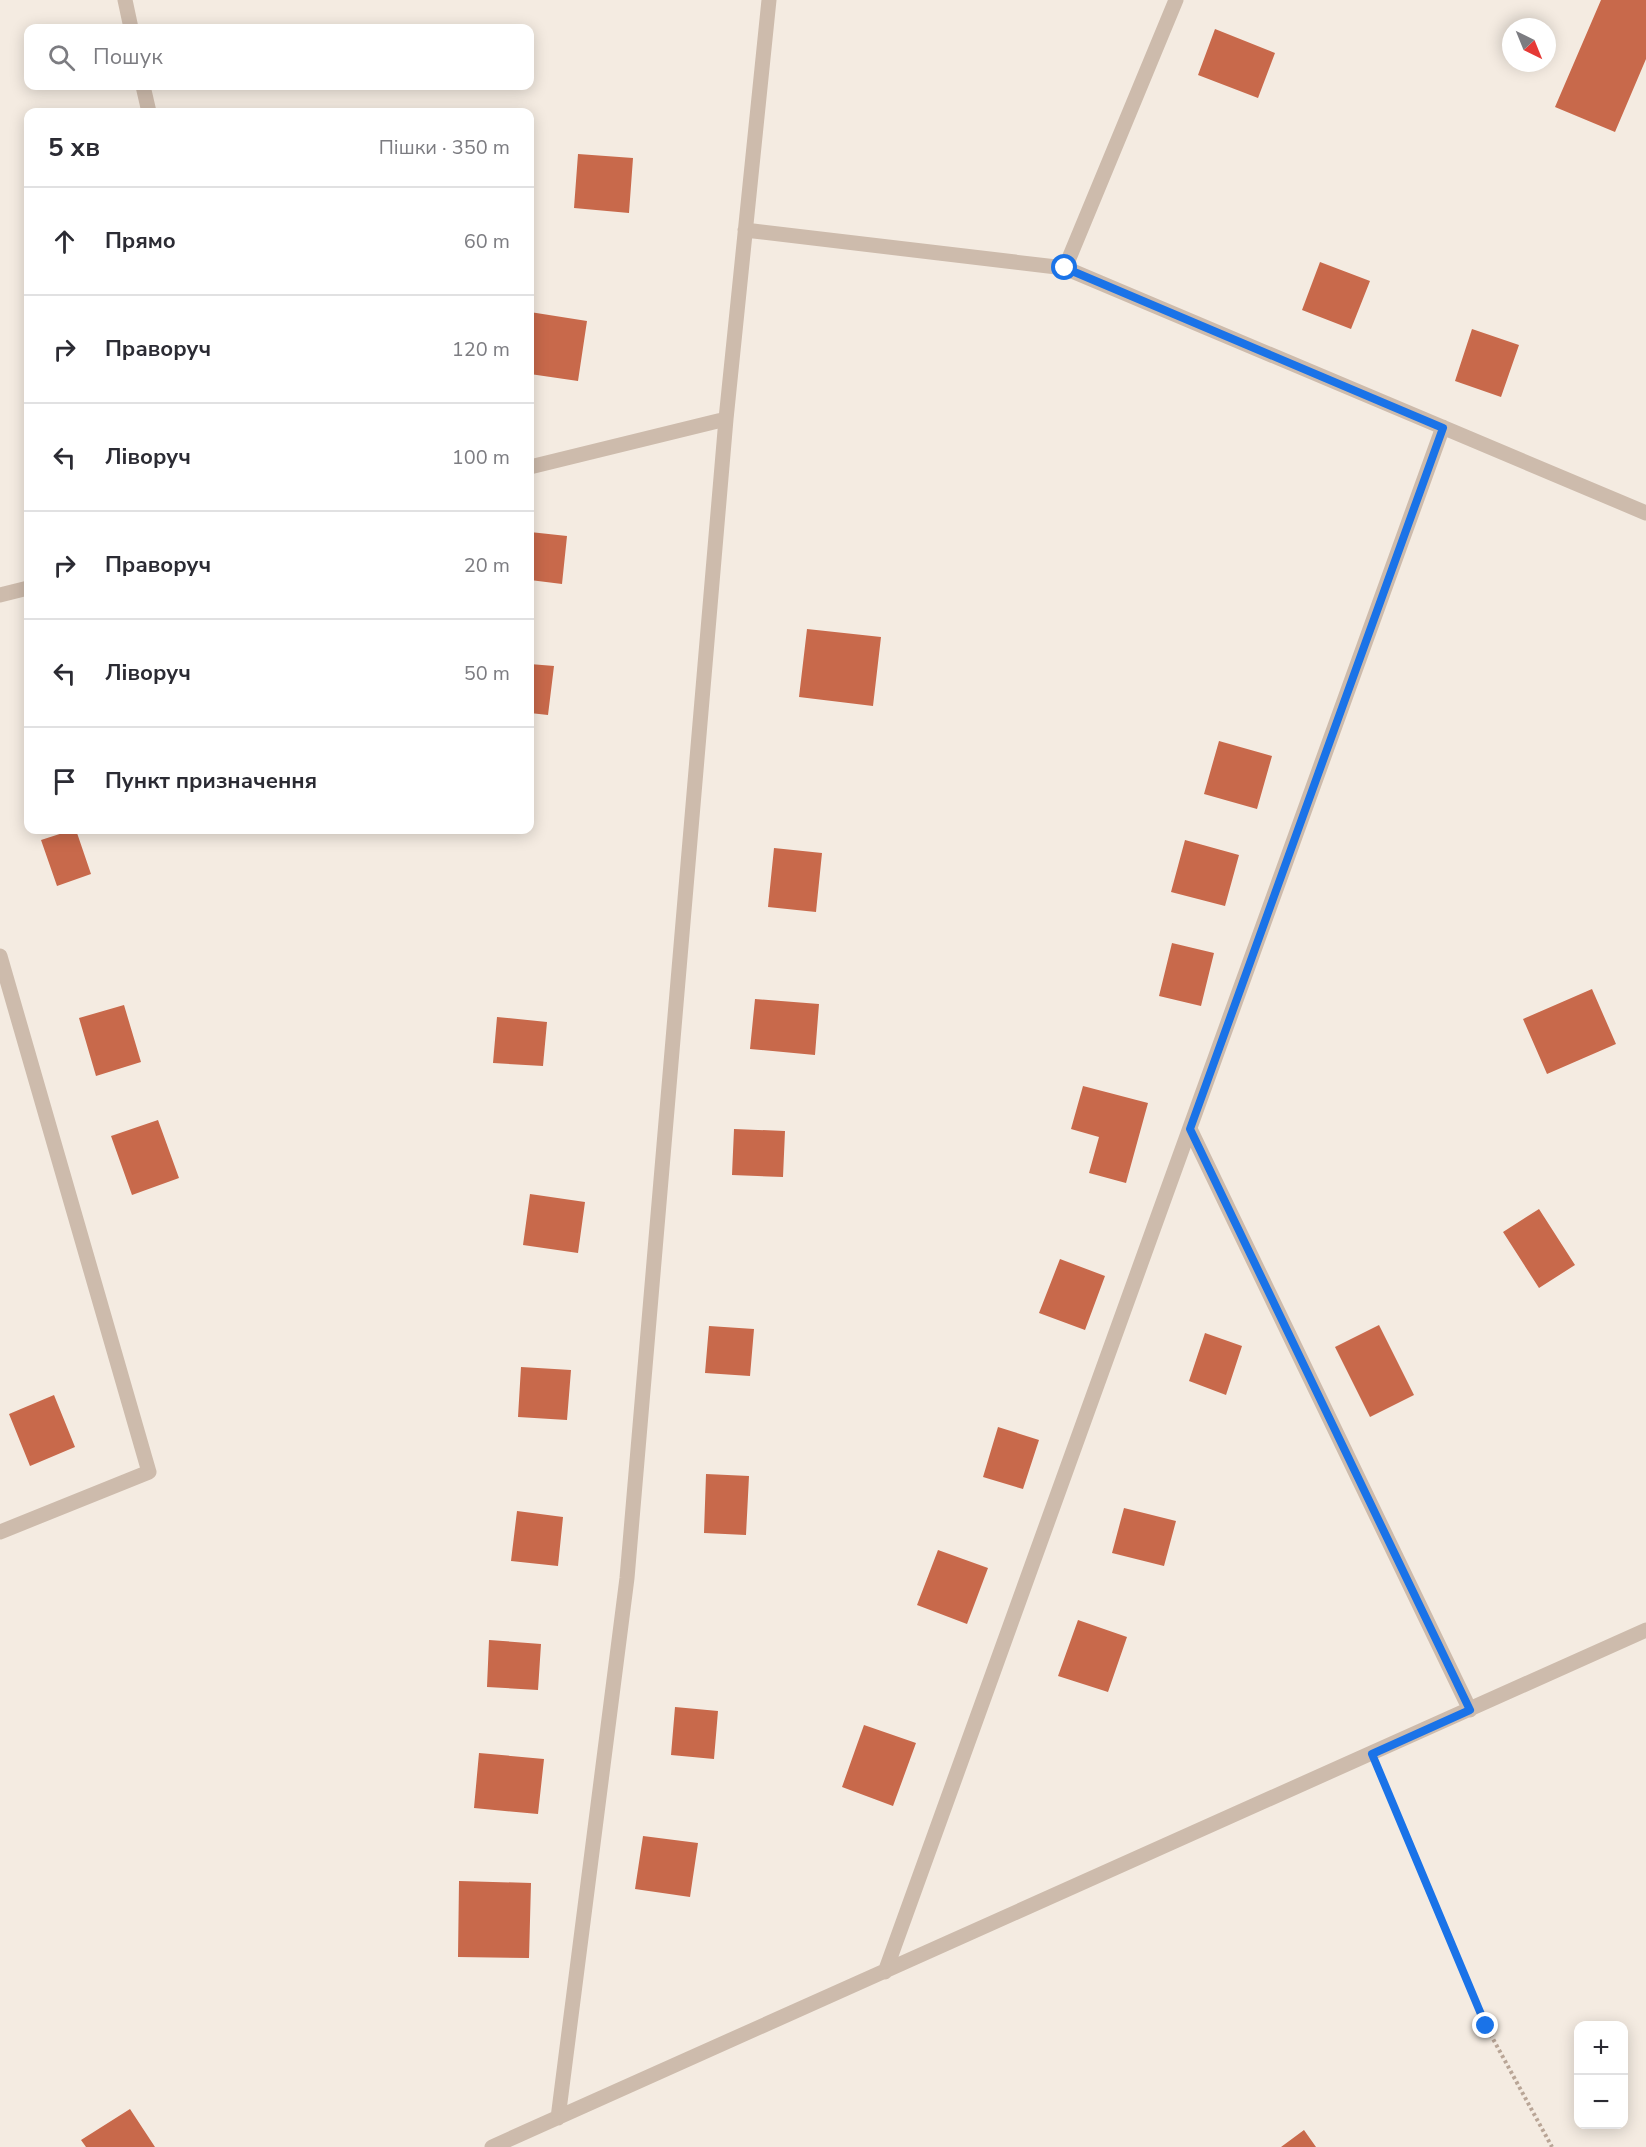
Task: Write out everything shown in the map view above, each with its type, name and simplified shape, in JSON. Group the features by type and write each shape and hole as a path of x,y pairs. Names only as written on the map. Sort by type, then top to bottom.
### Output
{"street":[{"path":"125,0 130,24"},
{"path":"558,2118 627,1578 726,419 769,0"},
{"path":"1065,268 1176,0"},
{"path":"144,90 148,108"},
{"path":"745,230 1065,268 1646,513"},
{"path":"534,466 726,419"},
{"path":"885,1972 1443,428"},
{"path":"0,595 24,589"},
{"path":"0,956 149,1472 0,1532"},
{"path":"1190,1129 1470,1710"},
{"path":"492,2147 1646,1630"}],"path":[{"path":"1372,1754 1486,2026 1552,2147"}],"building":[{"path":"1601,0 1646,0 1646,59 1615,132 1555,107"},
{"path":"1215,29 1275,53 1258,98 1198,75"},
{"path":"578,154 633,158 629,213 574,208"},
{"path":"1320,262 1370,281 1351,329 1302,310"},
{"path":"534,313 587,321 578,381 534,375"},
{"path":"1472,329 1519,345 1501,397 1455,381"},
{"path":"534,532 567,536 562,584 534,580"},
{"path":"807,629 881,637 873,706 799,697"},
{"path":"534,664 554,666 548,715 534,713"},
{"path":"1219,741 1272,756 1257,809 1204,794"},
{"path":"60,834 77,834 91,874 57,886 41,840"},
{"path":"1185,840 1239,855 1225,906 1171,892"},
{"path":"774,848 822,853 816,912 768,907"},
{"path":"1172,943 1214,953 1201,1006 1159,996"},
{"path":"1592,989 1616,1044 1547,1074 1523,1019"},
{"path":"755,999 819,1004 815,1055 750,1049"},
{"path":"124,1005 141,1062 96,1076 79,1018"},
{"path":"497,1017 547,1022 543,1066 493,1063"},
{"path":"1083,1086 1148,1103 1126,1183 1089,1173 1099,1137 1071,1129"},
{"path":"158,1120 179,1178 132,1195 111,1136"},
{"path":"734,1129 785,1131 783,1177 732,1175"},
{"path":"530,1194 585,1202 578,1253 523,1245"},
{"path":"1539,1209 1575,1265 1539,1288 1503,1232"},
{"path":"1060,1259 1105,1276 1085,1330 1039,1313"},
{"path":"1379,1325 1414,1395 1370,1417 1335,1347"},
{"path":"709,1326 754,1329 750,1376 705,1373"},
{"path":"1205,1333 1242,1346 1226,1395 1189,1381"},
{"path":"521,1367 571,1370 567,1420 518,1417"},
{"path":"54,1395 75,1447 30,1466 9,1414"},
{"path":"998,1427 1039,1440 1023,1489 983,1477"},
{"path":"706,1474 749,1476 746,1535 704,1533"},
{"path":"1124,1508 1176,1521 1164,1566 1112,1553"},
{"path":"517,1511 563,1517 558,1566 511,1561"},
{"path":"938,1550 988,1568 967,1624 917,1605"},
{"path":"1078,1620 1127,1637 1108,1692 1058,1676"},
{"path":"489,1640 541,1644 538,1690 487,1687"},
{"path":"675,1707 718,1711 714,1759 671,1755"},
{"path":"864,1725 916,1743 893,1806 842,1787"},
{"path":"479,1753 544,1759 538,1814 474,1808"},
{"path":"643,1836 698,1843 690,1897 635,1889"},
{"path":"459,1881 531,1883 529,1958 458,1957"},
{"path":"130,2109 155,2147 86,2147 81,2140"},
{"path":"1304,2130 1316,2147 1281,2147"}],"route":[{"path":"1065,268 1443,428 1190,1129 1470,1710 1372,1754 1486,2026"}]}
